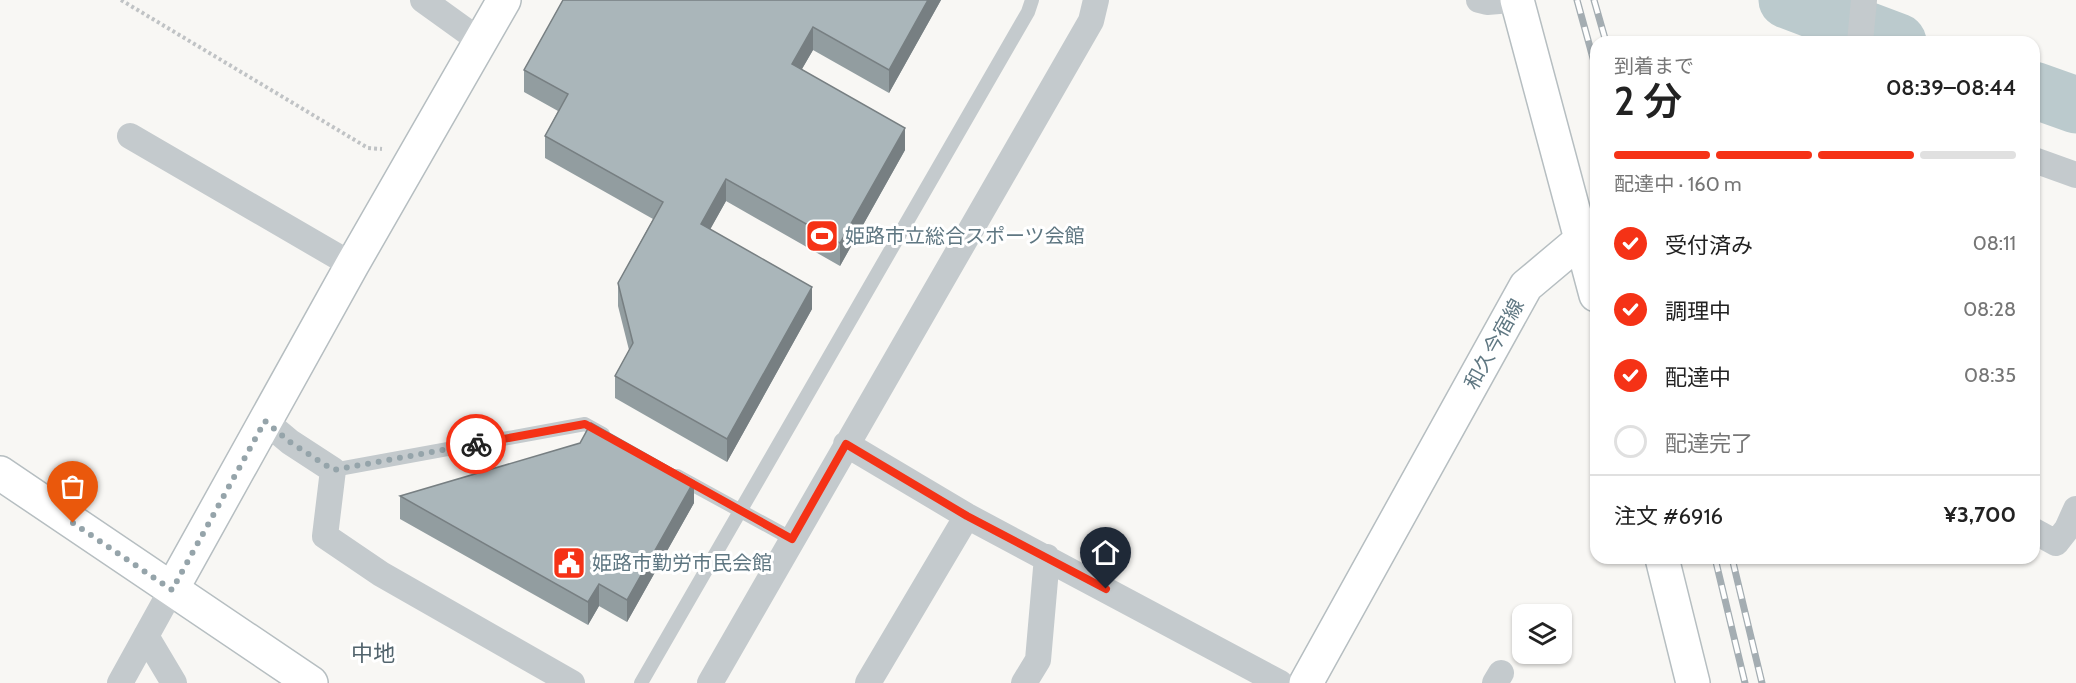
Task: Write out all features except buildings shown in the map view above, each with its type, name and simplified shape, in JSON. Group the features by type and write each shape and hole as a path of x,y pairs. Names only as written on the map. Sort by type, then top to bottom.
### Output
{"street":[{"path":"423,0 480,41"},
{"path":"120,683 352,265 504,0"},
{"path":"710,683 1091,21 1096,0"},
{"path":"1479,0 1487,2 1511,0"},
{"path":"1517,0 1590,271"},
{"path":"1861,36 1864,0"},
{"path":"130,136 352,265"},
{"path":"2040,162 2076,175"},
{"name":"和久今宿線","path":"1306,683 1526,286 1582,239"},
{"path":"265,421 290,442 333,470 325,536 381,574 572,683"},
{"path":"846,444 967,516 1280,683"},
{"path":"0,473 310,683"},
{"path":"2040,534 2056,543 2067,529 2076,509"},
{"path":"868,683 967,516"},
{"path":"1024,683 1039,672 1047,557"},
{"path":"1663,564 1693,683"},
{"path":"146,636 174,683"}],"lane":[{"path":"642,683 1028,12 1032,0"},
{"path":"333,470 585,424 616,442"},
{"path":"668,470 792,539"}],"path":[{"path":"121,0 368,148 416,155"}],"waterway":[{"path":"1787,0 1882,36"},
{"path":"2040,92 2076,105"}],"railway":[{"path":"1577,0 1590,47"},
{"path":"1594,0 1604,36"},
{"path":"1716,564 1745,683"},
{"path":"1733,564 1762,683"}],"way so far":[{"path":"73,523 172,590 265,421 290,442 333,470 476,444"}],"place":[{"name":"姫路市立総合スポーツ会館","path":"822,236"},
{"name":"姫路市勤労市民会館","path":"569,563"}],"district":[{"name":"中地","path":"373,653"}],"route":[{"path":"476,444 585,424 792,539 846,444 967,516 1106,589"}]}
